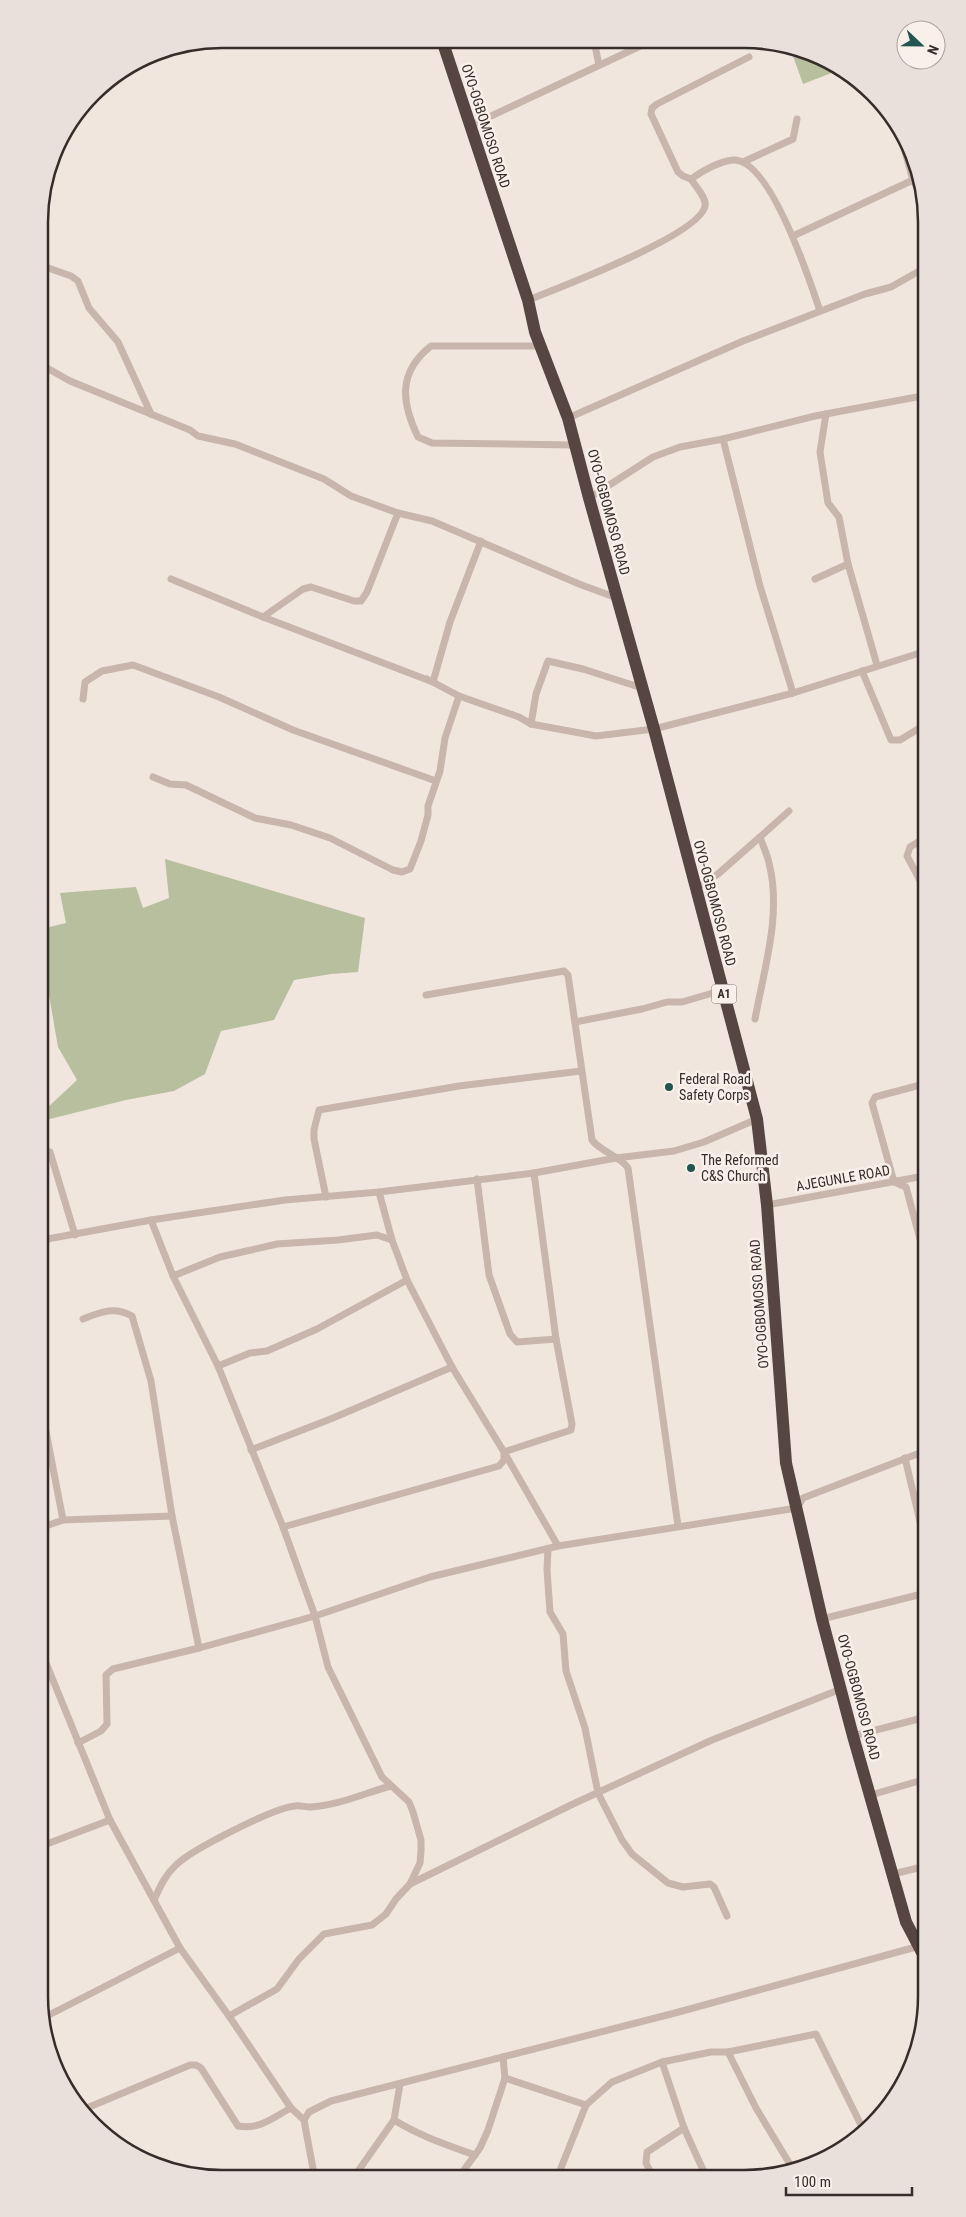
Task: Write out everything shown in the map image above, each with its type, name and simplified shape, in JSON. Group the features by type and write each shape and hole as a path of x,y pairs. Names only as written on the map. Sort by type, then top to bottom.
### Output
{"highway":[{"name":"OYO-OGBOMOSO ROAD","path":"445,48 528,300 536,332 568,418 654,729 757,1119 767,1205 783,1436 797,1508 822,1619 853,1736 906,1922 918,1938"}],"street":[{"path":"595,48 599,65"},
{"path":"470,126 636,48"},
{"path":"528,300 630,258 697,220 705,207 705,202 691,179 678,172 651,114 652,108 749,57"},
{"path":"743,162 794,139 797,119"},
{"path":"691,179 722,162 734,160 743,162 760,176 793,236 820,311"},
{"path":"793,236 913,180 909,167"},
{"path":"48,268 71,276 78,281 90,308 118,342 151,414"},
{"path":"568,418 743,341 864,294 891,288 918,272"},
{"path":"542,346 431,346 422,354 405,385 405,406 418,437 432,443 575,445"},
{"path":"48,369 70,381 190,430 198,436 234,444 324,479 351,496 398,513 432,521 579,584 618,598"},
{"path":"589,498 653,457 680,447 723,439 826,414 918,397"},
{"path":"826,414 820,452 828,503 839,517 848,564 877,665"},
{"path":"723,439 760,586 793,693"},
{"path":"263,617 303,590 311,587 354,601 361,600 367,592 398,513"},
{"path":"172,579 263,617 433,682 450,622 481,541"},
{"path":"815,579 848,564"},
{"path":"427,679 459,696 519,717 531,724 596,736 654,729 793,693 918,653"},
{"path":"531,724 536,694 548,662 583,669 642,688"},
{"path":"83,699 85,682 102,671 133,665 219,696 294,730 436,781"},
{"path":"862,671 891,740 900,740 918,729"},
{"path":"153,777 170,784 186,785 255,818 291,825 330,838 393,870 402,872 410,869 421,841 445,738 459,696"},
{"path":"696,888 718,874 789,811"},
{"path":"755,1019 771,940 773,896 769,864 760,838"},
{"path":"918,842 910,847 907,856 918,877"},
{"path":"426,994 564,971 568,975 592,1140 598,1148 624,1162 628,1168 678,1526"},
{"path":"575,1022 642,1009 666,1002 682,1002 723,990"},
{"path":"326,1197 314,1139 314,1130 319,1110 459,1086 581,1072"},
{"path":"918,1086 875,1097 872,1103 894,1182 906,1187 918,1232"},
{"path":"48,1239 151,1220 285,1200 379,1192 534,1173 616,1158 674,1151 704,1142 757,1119"},
{"path":"48,1151 50,1152 75,1235"},
{"path":"504,1452 571,1430 572,1424 556,1338 534,1173"},
{"name":"AJEGUNLE ROAD","path":"767,1205 918,1177"},
{"path":"477,1179 489,1276 510,1334 517,1342 556,1338"},
{"path":"379,1192 392,1240 407,1280 452,1367 558,1546"},
{"path":"151,1220 173,1276 218,1366 283,1527 315,1616 328,1667 382,1777 409,1802 421,1840 420,1862 410,1884 396,1899 386,1914 372,1925 324,1934 299,1959 277,1990 229,2016"},
{"path":"173,1276 220,1257 277,1244 378,1235 392,1240"},
{"path":"218,1366 250,1353 267,1350 317,1329 407,1280"},
{"path":"83,1319 102,1311 122,1310 132,1316 151,1381 172,1516 199,1648"},
{"path":"251,1450 333,1418 452,1367"},
{"path":"48,1442 63,1520"},
{"path":"283,1527 499,1466 504,1460 504,1452"},
{"path":"78,1743 101,1732 107,1724 106,1675 113,1668 199,1648 315,1616 430,1577 558,1546 797,1508 803,1498 918,1453"},
{"path":"905,1458 918,1513"},
{"path":"48,1525 63,1520 172,1516"},
{"path":"548,1549 547,1570 550,1612 563,1634 566,1671 585,1728 598,1792 622,1840 632,1854 673,1886 683,1887 710,1884 714,1887 727,1916"},
{"path":"822,1619 918,1595"},
{"path":"48,1668 110,1820 180,1948 229,2016 290,2108 304,2120 313,2170"},
{"path":"410,1884 598,1792 712,1740 841,1689"},
{"path":"853,1736 918,1720"},
{"path":"871,1795 918,1782"},
{"path":"154,1900 165,1876 176,1864 230,1832 295,1806 324,1805 391,1786"},
{"path":"48,1843 110,1820"},
{"path":"893,1874 918,1868"},
{"path":"304,2120 313,2109 331,2101 853,1966 918,1946"},
{"path":"49,2015 180,1948"},
{"path":"560,2170 586,2105 612,2082 662,2062 711,2052 728,2052 816,2034 861,2124"},
{"path":"728,2052 756,2108 790,2164"},
{"path":"464,2170 476,2154 488,2130 505,2078 503,2057"},
{"path":"662,2062 684,2128 703,2170"},
{"path":"89,2107 190,2065 196,2065 201,2068 238,2126 249,2128 256,2126 290,2108"},
{"path":"505,2078 586,2105"},
{"path":"359,2170 394,2120 400,2084"},
{"path":"394,2120 421,2135 476,2154"},
{"path":"649,2170 646,2164 647,2152 684,2128"}],"green space":[{"path":"793,55 821,65 833,72 803,84"},
{"path":"165,859 365,918 358,972 294,980 274,1020 221,1031 205,1074 174,1091 126,1100 48,1120 48,1107 77,1080 58,1047 48,990 48,927 66,923 60,893 136,887 143,908 169,898"}],"place":[{"name":"Federal Road Safety Corps","path":"669,1087"},
{"name":"The Reformed C&S Church","path":"691,1168"}]}
